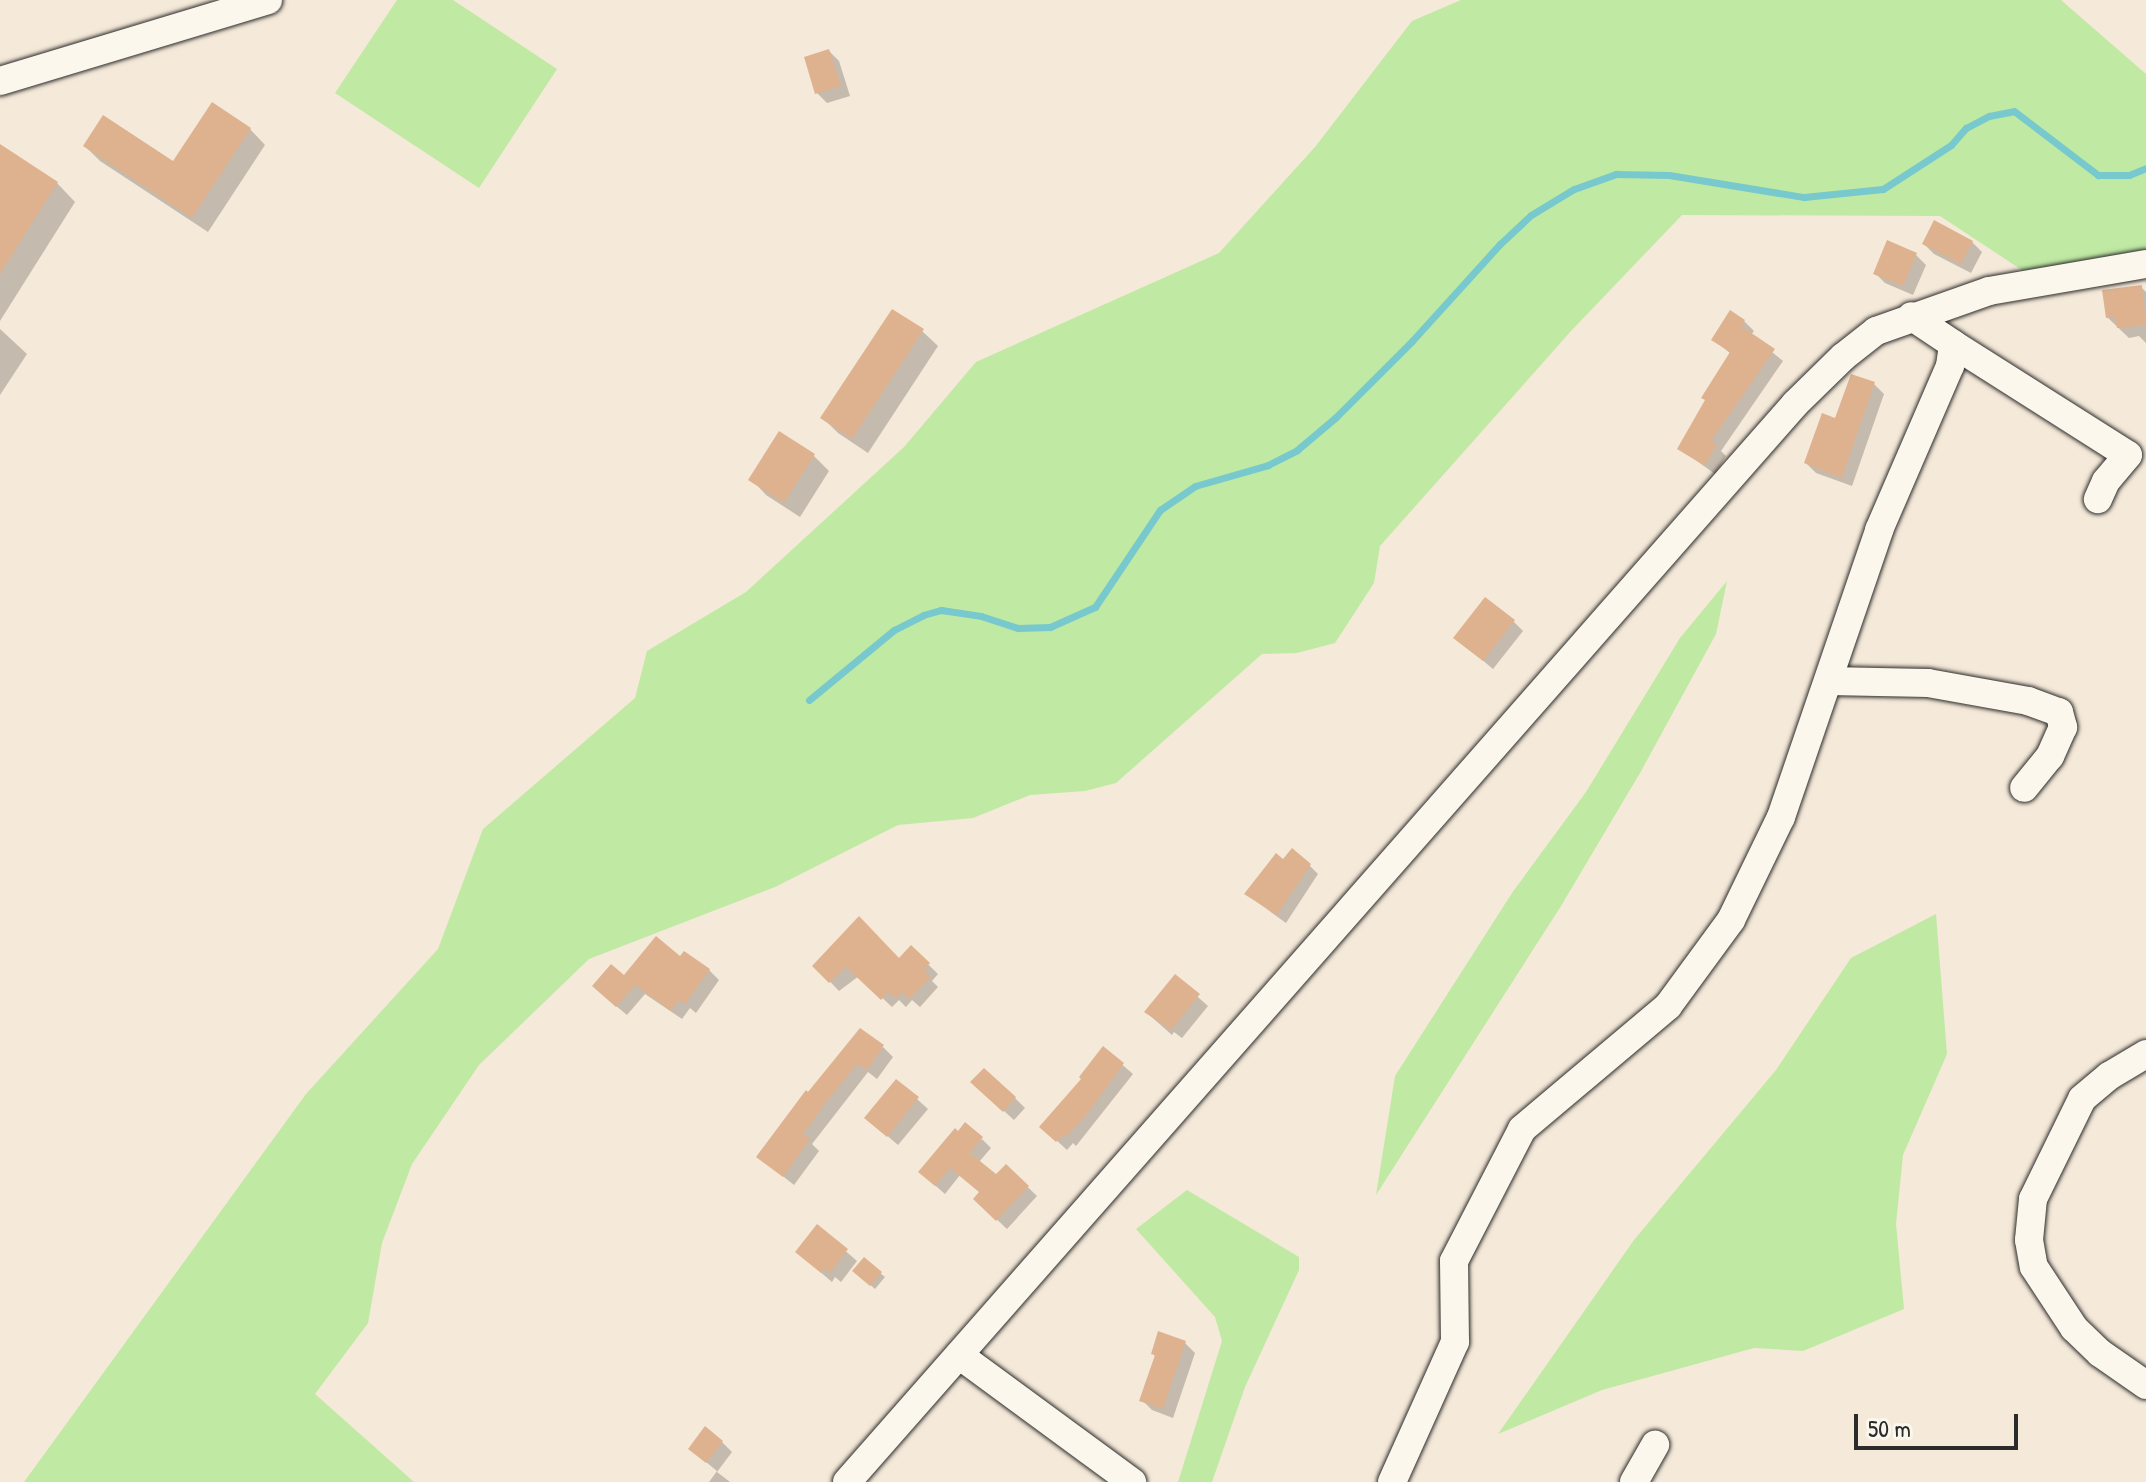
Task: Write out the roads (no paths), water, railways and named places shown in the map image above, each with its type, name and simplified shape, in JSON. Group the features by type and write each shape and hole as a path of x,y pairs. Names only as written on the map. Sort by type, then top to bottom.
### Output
{"street":[{"path":"0,81 268,0"},
{"path":"847,1482 1795,404 1843,357 1876,331 1911,316 1989,291 2146,264"},
{"path":"1911,316 2128,455 2106,481 2098,499"},
{"path":"1392,1482 1455,1342 1454,1261 1522,1129 1668,1006 1731,920 1781,817 1879,530 1950,366 1953,344"},
{"path":"1828,681 1928,683 2028,701 2059,712 2063,727 2050,756 2024,788"},
{"path":"2146,1054 2109,1076 2082,1099 2033,1199 2029,1240 2034,1267 2074,1328 2100,1353 2146,1385"},
{"path":"959,1355 1132,1482"},
{"path":"1634,1482 1655,1445"}],"waterway":[{"path":"809,700 894,630 923,615 941,610 981,616 1018,628 1050,627 1095,607 1160,510 1195,486 1268,465 1297,450 1335,418 1412,341 1500,244 1531,215 1574,189 1616,174 1669,175 1804,197 1883,189 1951,145 1966,128 1989,116 2014,111 2098,175 2129,175 2146,168"}]}
